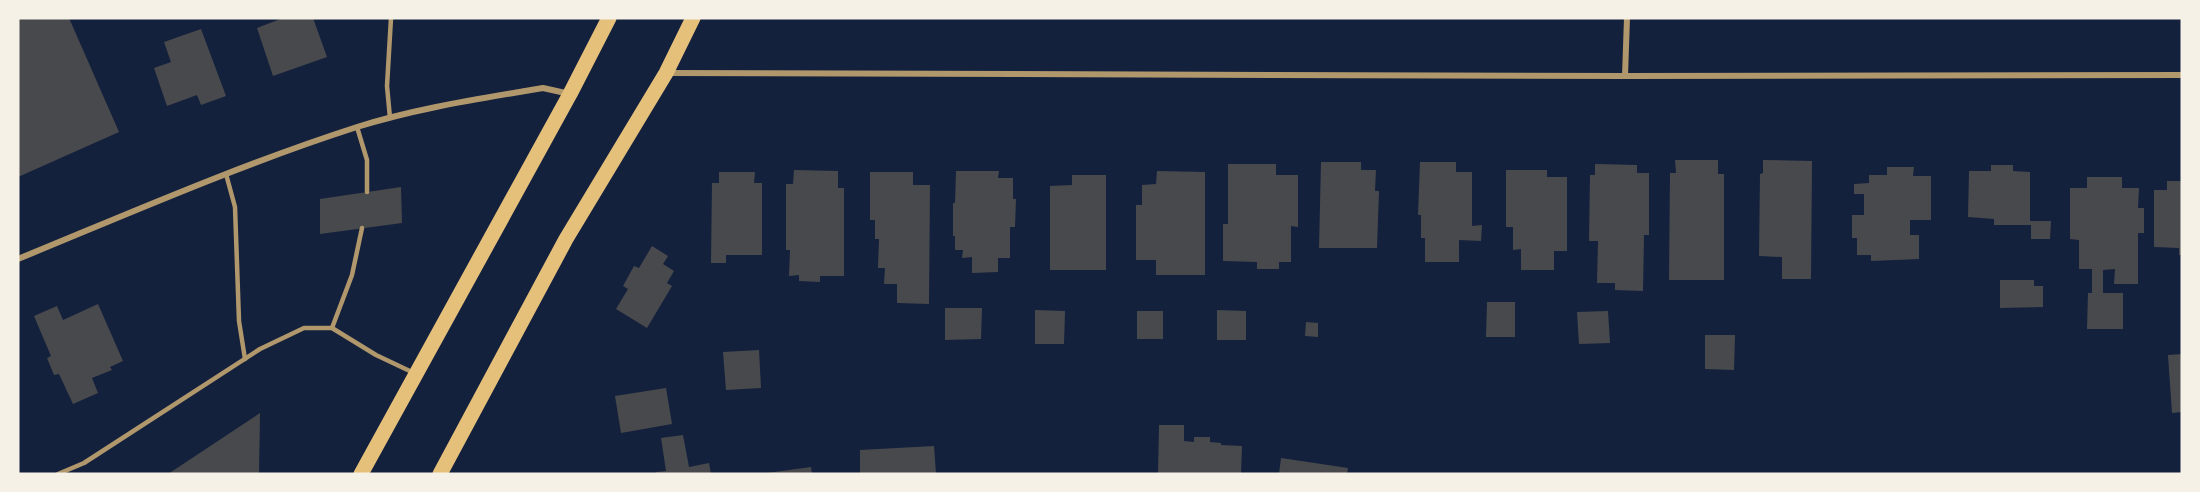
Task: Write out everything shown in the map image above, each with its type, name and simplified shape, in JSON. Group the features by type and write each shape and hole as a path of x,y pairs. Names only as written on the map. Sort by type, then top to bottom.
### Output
{"main road":[{"path":"361,474 570,94 609,18"},
{"path":"440,474 566,238 666,73 693,18"}],"street":[{"path":"1624,76 1627,18"},
{"path":"666,73 2182,75"},
{"path":"18,259 226,174 357,127 438,105 543,88 570,94"}],"lane":[{"path":"390,118 387,86 391,18"},
{"path":"357,127 367,160 367,192"},
{"path":"226,174 235,207 240,321 246,359"},
{"path":"332,327 352,275 362,228"},
{"path":"58,474 84,463 260,349 304,328 332,327 376,355 416,374"}],"building":[{"path":"18,18 69,18 119,132 18,177"},
{"path":"283,18 313,18 327,57 273,76 257,28"},
{"path":"201,29 226,96 201,105 197,95 167,106 154,68 171,62 164,42"},
{"path":"1675,160 1718,160 1718,174 1724,174 1724,280 1669,280 1670,173 1676,173"},
{"path":"1763,160 1812,161 1811,279 1782,279 1782,257 1759,256 1760,174 1763,173"},
{"path":"1321,162 1361,162 1361,170 1376,170 1375,191 1379,191 1377,248 1319,248"},
{"path":"1420,162 1456,162 1456,172 1472,172 1472,226 1482,225 1481,241 1459,240 1459,262 1425,262 1425,238 1421,238 1421,215 1418,215"},
{"path":"1228,164 1276,164 1276,175 1298,175 1298,227 1291,226 1291,262 1279,262 1279,269 1257,269 1257,262 1223,261 1223,224 1228,224"},
{"path":"1595,164 1637,165 1637,173 1649,173 1649,235 1644,235 1643,291 1615,290 1615,283 1597,283 1598,241 1589,241 1590,175 1595,175"},
{"path":"1991,165 2013,165 2013,171 2030,172 2030,221 2051,221 2050,239 2031,239 2031,225 1994,225 1994,219 1968,217 1969,171 1991,171"},
{"path":"1887,167 1914,167 1913,176 1931,176 1931,220 1910,220 1910,235 1919,235 1919,259 1871,261 1871,255 1857,255 1857,238 1852,238 1852,215 1864,215 1864,194 1854,194 1854,184 1869,183 1869,175 1887,175"},
{"path":"794,170 838,171 838,188 844,188 844,276 820,276 820,282 799,281 799,275 789,276 790,250 786,250 786,184 793,184"},
{"path":"1506,170 1547,170 1547,177 1567,177 1567,251 1554,251 1554,270 1521,270 1521,249 1513,250 1513,227 1506,227"},
{"path":"956,171 999,171 998,178 1013,178 1013,199 1016,199 1015,227 1010,227 1010,258 998,258 998,272 972,273 972,257 962,258 963,250 955,250 953,203 955,203"},
{"path":"1157,171 1205,172 1205,275 1156,275 1156,260 1136,260 1136,205 1142,205 1142,185 1156,184"},
{"path":"719,172 755,172 754,183 762,183 762,255 726,255 726,263 711,263 712,183 719,183"},
{"path":"870,172 913,172 913,185 930,185 929,304 897,303 897,284 884,284 885,268 878,268 879,239 875,239 875,220 870,220"},
{"path":"1072,175 1106,175 1106,270 1050,270 1050,186 1072,185"},
{"path":"2087,177 2122,177 2122,188 2139,188 2138,208 2144,208 2144,233 2138,233 2138,284 2114,284 2115,269 2103,270 2103,293 2123,293 2123,329 2087,329 2088,293 2092,293 2092,269 2079,269 2079,240 2070,239 2070,188 2087,188"},
{"path":"2167,181 2182,181 2182,255 2179,255 2179,248 2154,247 2154,190 2167,190"},
{"path":"401,187 402,223 320,234 320,199"},
{"path":"652,246 668,256 663,264 674,271 667,283 672,286 647,328 616,309 628,289 623,286 634,266 639,268"},
{"path":"2000,280 2034,280 2034,286 2043,286 2043,307 2000,308"},
{"path":"1487,302 1515,302 1515,337 1486,337"},
{"path":"98,304 123,361 110,367 112,370 92,378 98,393 73,404 59,374 54,375 47,358 51,356 34,316 57,306 63,320"},
{"path":"945,308 982,308 981,339 945,340"},
{"path":"1035,310 1065,311 1064,344 1035,344"},
{"path":"1217,310 1246,311 1246,340 1217,340"},
{"path":"1137,311 1163,311 1163,339 1137,339"},
{"path":"1608,311 1610,343 1579,344 1577,312"},
{"path":"1306,322 1318,323 1318,337 1305,336"},
{"path":"1705,335 1735,335 1734,370 1705,369"},
{"path":"759,350 761,388 726,390 723,352"},
{"path":"2182,354 2182,412 2172,413 2168,355"},
{"path":"666,388 672,424 621,433 615,396"},
{"path":"260,413 259,474 168,474"},
{"path":"1159,425 1184,425 1184,441 1194,442 1194,437 1210,437 1210,442 1242,446 1241,474 1158,474"},
{"path":"683,435 689,467 709,463 711,474 656,474 656,472 666,471 661,438"},
{"path":"934,446 936,474 860,474 860,450"},
{"path":"1281,458 1348,468 1347,474 1279,474"},
{"path":"811,467 812,474 767,474 767,473"}]}
